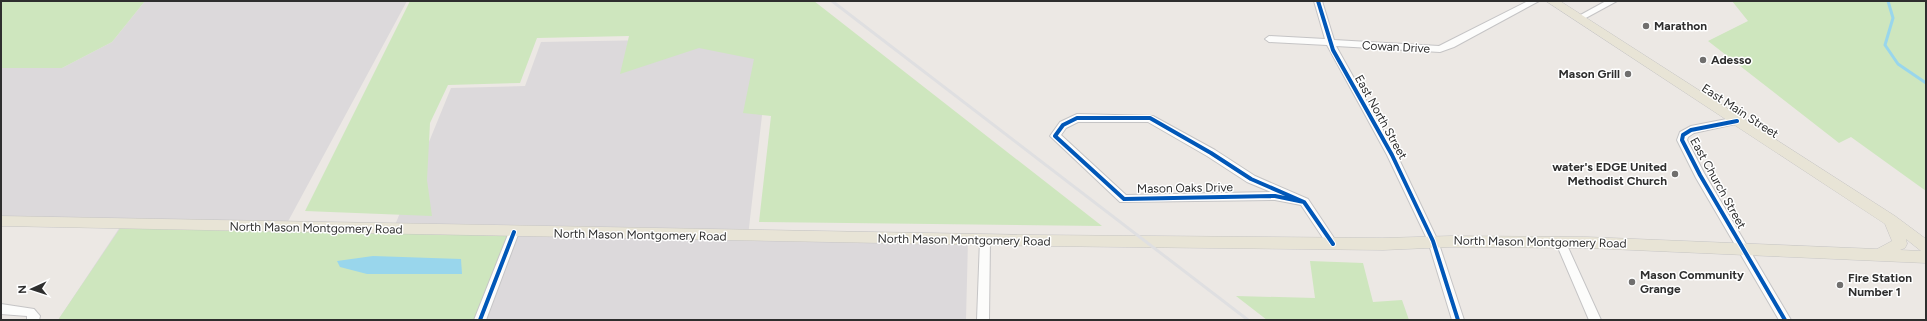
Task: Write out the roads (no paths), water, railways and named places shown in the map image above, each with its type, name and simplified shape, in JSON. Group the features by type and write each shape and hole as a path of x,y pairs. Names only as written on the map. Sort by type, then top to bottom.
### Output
{"main road":[{"name":"East Main Street","path":"1552,1 1890,220 1926,247"},
{"path":"1877,255 1900,244 1897,232 1890,220"},
{"name":"North Mason Montgomery Road","path":"1,221 985,240 1333,244 1383,244 1432,241 1669,244 1926,257"}],"street":[{"name":"East North Street","path":"1318,1 1329,43 1392,155 1432,241 1458,320"},
{"name":"Cowan Drive","path":"1269,39 1440,49 1451,46 1535,1"},
{"path":"1579,18 1612,1"},
{"name":"Mason Oaks Drive","path":"1077,118 1150,118 1211,153 1251,179 1304,202 1275,196 1124,199 1055,136 1063,125 1077,118"},
{"name":"East Church Street","path":"1737,121 1690,130 1683,135 1682,140 1742,248 1785,320"},
{"path":"1304,202 1333,244"},
{"path":"480,320 514,232"},
{"path":"983,320 985,240"},
{"path":"1561,243 1594,320"},
{"path":"1,310 30,312 34,316 33,320"}],"water":[{"path":"373,256 461,259 462,274 367,274 340,267 337,261"}],"waterway":[{"path":"1888,1 1893,18 1885,45 1898,64 1926,83"}],"railway":[{"path":"832,1 1248,320"}],"place":[{"name":"Marathon","path":"1646,26"},
{"name":"Adesso","path":"1703,60"},
{"name":"Mason Grill","path":"1628,74"},
{"name":"water's EDGE United Methodist Church","path":"1675,174"},
{"name":"Mason Community Grange","path":"1632,282"},
{"name":"Fire Station Number 1","path":"1840,285"}]}
